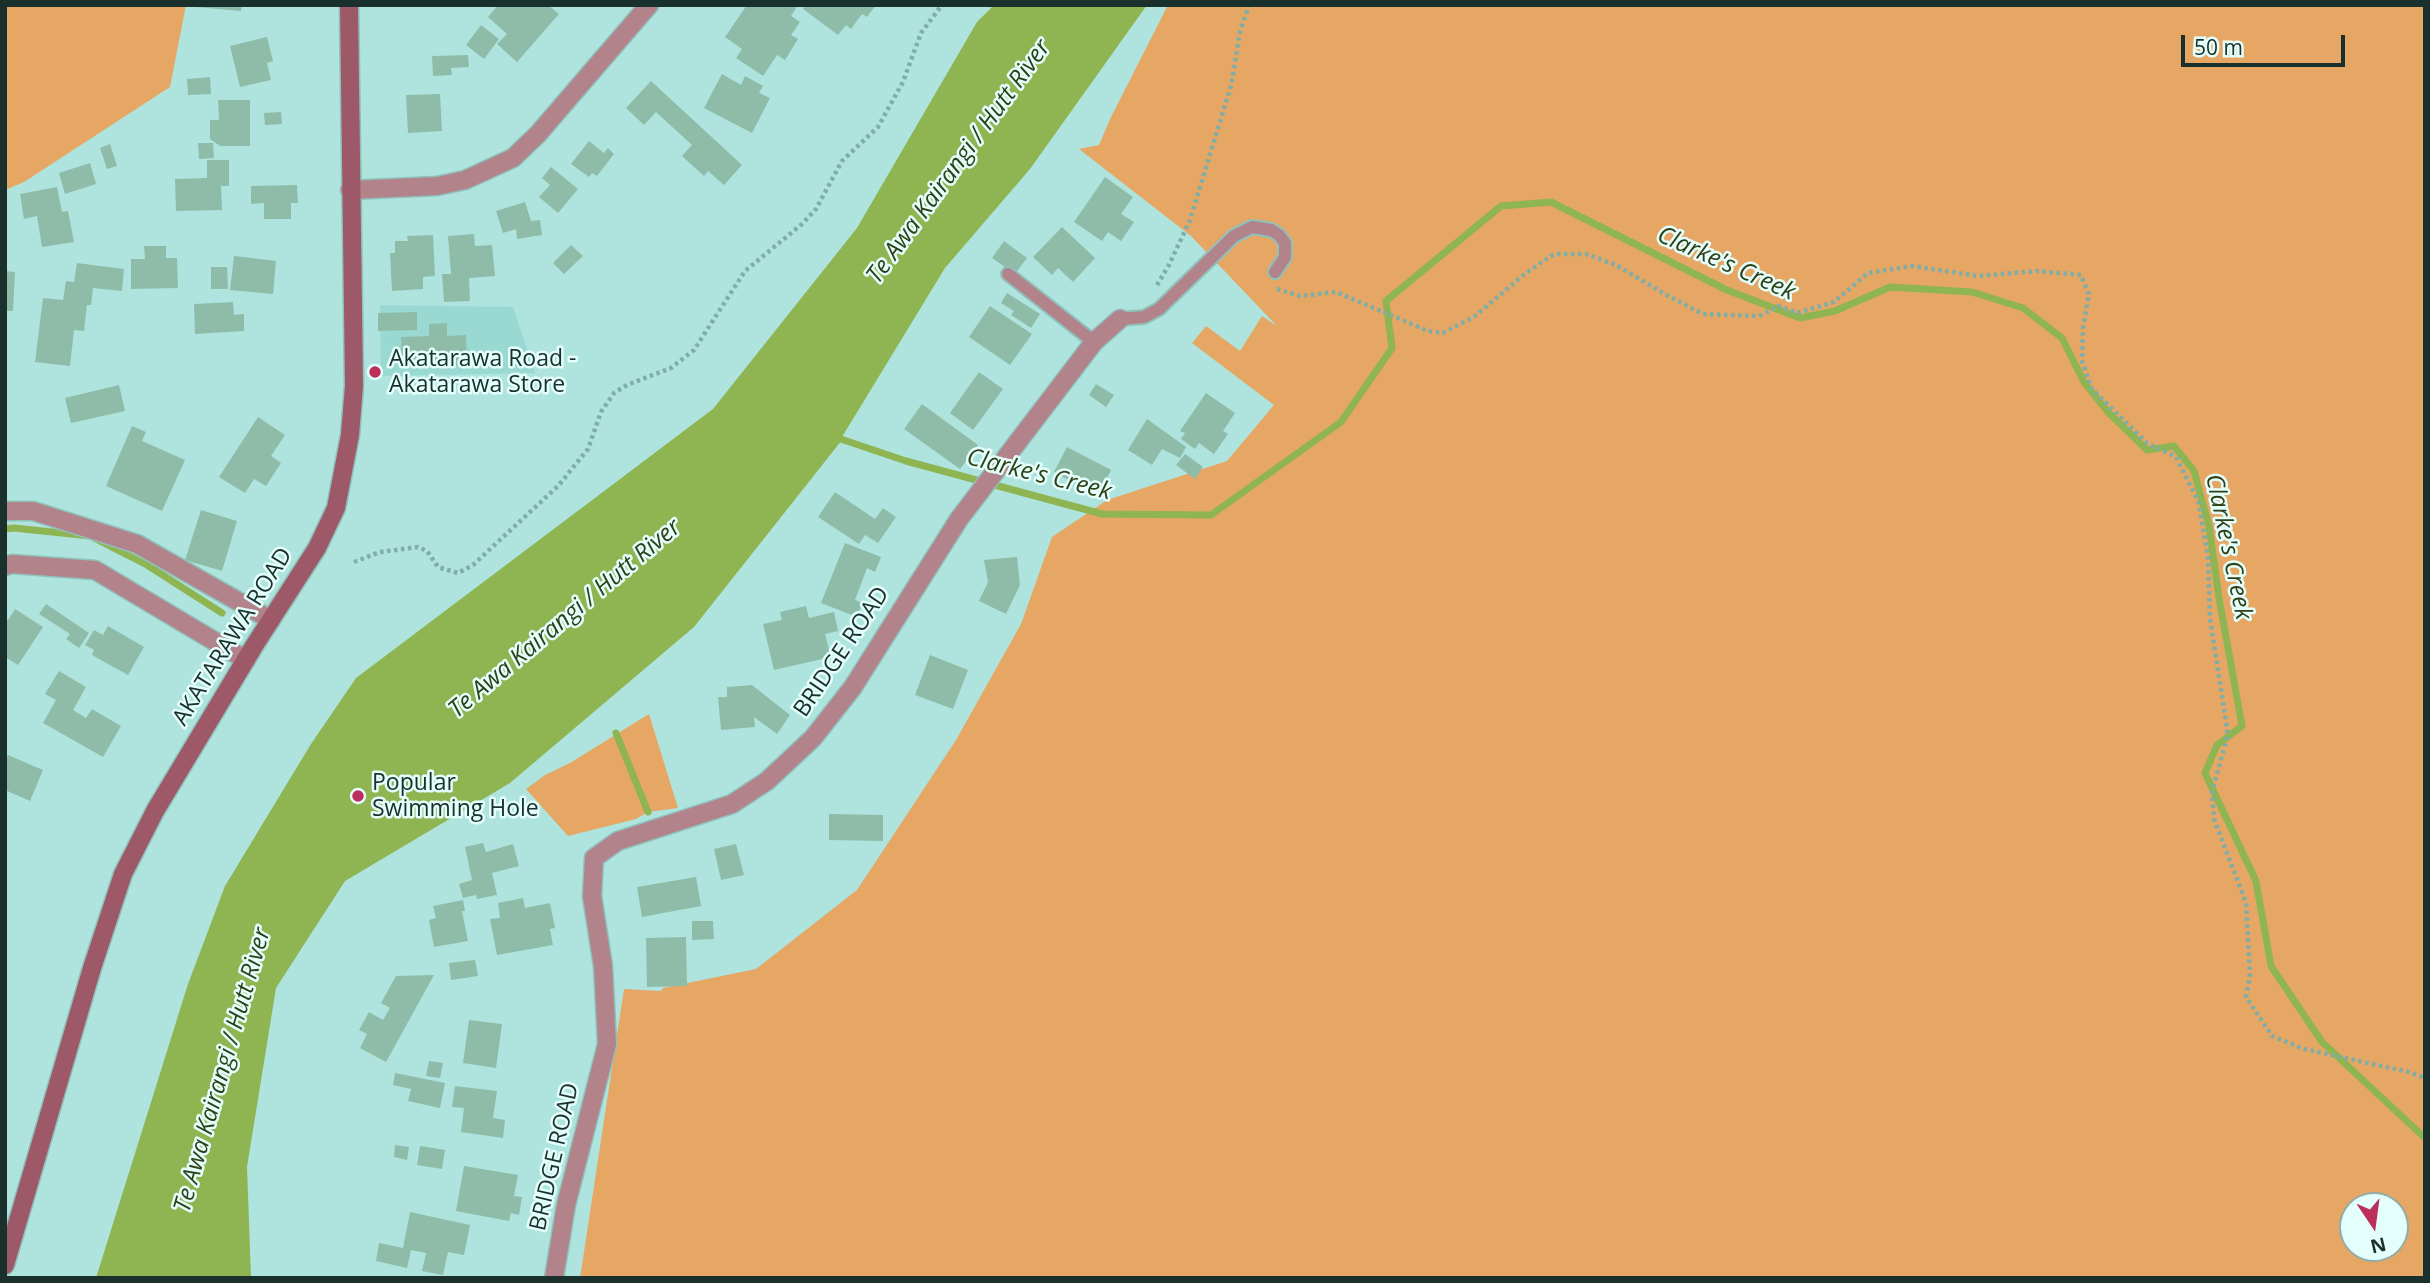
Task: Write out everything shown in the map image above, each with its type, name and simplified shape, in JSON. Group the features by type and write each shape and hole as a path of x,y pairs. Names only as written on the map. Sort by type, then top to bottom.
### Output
{"street":[{"name":"AKATARAWA ROAD","path":"5,1265 92,968 123,874 155,811 317,548 336,508 344,474 354,386 349,5"},
{"path":"350,190 437,186 477,176 513,158 538,134 649,5"},
{"name":"BRIDGE ROAD","path":"554,1278 566,1205 607,1044 603,966 592,896 594,858 618,841 732,804 776,772 813,738 853,687 959,519 1094,342 1120,319"},
{"path":"5,510 33,511 136,544 271,620"},
{"path":"5,566 12,564 95,570 246,660"}],"lane":[{"path":"1120,319 1144,317 1159,309 1234,236 1252,228 1271,230 1285,243 1285,257 1275,272"},
{"path":"1008,274 1094,342"}],"path":[{"path":"355,562 380,552 418,547 427,551 438,567 458,573 473,565 558,486 588,449 601,412 614,393 627,385 671,368 694,350 746,271 816,209 842,161 878,127 903,82 921,33 942,5"},
{"path":"1151,293 1169,265 1190,220 1231,86 1240,32 1249,5"},
{"path":"1279,289 1300,296 1336,292 1428,331 1443,333 1468,321 1526,273 1554,254 1586,254 1616,265 1703,314 1759,316 1775,308 1797,313 1834,302 1868,273 1912,266 1978,276 2037,271 2081,275 2089,294 2083,328 2082,361 2092,389 2133,431 2176,457 2198,501 2208,556 2210,618 2227,738 2212,789 2214,819 2246,903 2250,975 2246,997 2272,1036 2304,1049 2409,1072 2425,1078"}],"shaded area":[{"path":"5,5 186,5 170,87 24,182 5,190"},
{"path":"1168,5 2425,5 2425,1278 580,1278 624,989 661,991 663,988 756,969 857,890 956,740 1021,624 1052,537 1107,500 1227,461 1274,405 1192,343 1206,326 1240,351 1262,316 1277,326 1191,236 1079,149 1099,145"},
{"path":"380,305 513,307 535,373 381,376"},
{"path":"649,714 678,808 648,812 636,819 568,836 526,789"}],"water":[{"name":"Te Awa Kairangi / Hutt River","path":"994,5 1147,5 1030,169 945,268 842,437 813,431 842,440 694,627 510,783 345,881 276,988 247,1167 251,1278 96,1278 188,984 225,886 311,744 356,678 713,409 857,228 977,22"}],"building":[{"path":"196,5 242,5 241,11"},
{"path":"498,5 548,5 559,14 517,62 497,44 507,34 488,17"},
{"path":"747,5 798,5 791,16 800,22 791,35 798,39 785,60 777,55 763,76 736,58 742,49 725,37"},
{"path":"805,5 876,5 867,17 862,14 851,29 846,25 838,35 803,9"},
{"path":"481,25 499,39 484,59 466,45"},
{"path":"267,37 273,61 267,63 271,80 240,87 230,46"},
{"path":"468,55 469,67 451,68 452,75 433,76 432,56"},
{"path":"722,74 741,85 745,76 763,86 759,93 770,98 752,133 704,108"},
{"path":"210,77 211,94 188,95 187,79"},
{"path":"651,81 742,165 724,185 708,171 704,176 682,156 692,145 656,112 644,125 626,108"},
{"path":"440,94 442,131 408,133 406,95"},
{"path":"218,100 250,100 250,146 220,146 210,139 210,120 219,120"},
{"path":"281,112 282,124 265,125 264,113"},
{"path":"589,141 604,153 608,148 614,154 597,176 592,173 589,177 571,164"},
{"path":"198,143 213,143 214,158 199,159"},
{"path":"110,144 117,166 107,169 100,148"},
{"path":"207,160 229,160 229,186 221,186 222,210 176,211 175,179 207,178"},
{"path":"90,163 96,184 65,194 59,173"},
{"path":"551,167 578,189 558,213 539,197 550,185 542,178"},
{"path":"1105,177 1133,197 1121,214 1134,222 1121,241 1108,232 1102,241 1074,222"},
{"path":"297,185 298,203 291,203 291,219 264,219 264,203 251,204 251,186"},
{"path":"57,187 62,212 68,211 74,242 42,247 37,216 24,219 20,194"},
{"path":"525,202 531,221 540,220 542,235 517,239 516,229 503,233 496,211"},
{"path":"1062,227 1095,258 1073,282 1058,268 1052,275 1033,257"},
{"path":"474,234 475,246 492,245 495,276 469,278 470,301 444,302 442,274 451,274 448,236"},
{"path":"433,235 435,276 423,277 423,289 392,291 390,253 395,253 395,241 408,241 407,236"},
{"path":"1004,241 1027,258 1015,274 992,258"},
{"path":"571,245 583,256 564,274 553,263"},
{"path":"144,246 166,246 166,258 177,258 178,288 131,289 131,259 145,259"},
{"path":"234,256 276,261 273,294 230,290"},
{"path":"77,263 124,269 122,291 93,288 91,305 87,305 84,331 74,330 70,366 35,362 43,298 63,300 66,281 74,282"},
{"path":"211,267 227,267 228,289 211,289"},
{"path":"5,271 15,272 13,311 5,311"},
{"path":"1007,293 1040,314 1031,328 1011,315 1014,311 1001,303"},
{"path":"233,302 234,315 244,314 244,331 195,334 194,304"},
{"path":"990,306 1032,334 1010,365 969,337"},
{"path":"417,312 417,330 378,331 378,313"},
{"path":"447,323 447,336 466,335 467,365 402,367 401,337 429,336 429,324"},
{"path":"979,372 1003,389 973,430 950,413"},
{"path":"1096,384 1114,395 1106,407 1089,395"},
{"path":"119,385 125,411 71,423 65,398"},
{"path":"1206,393 1235,413 1223,431 1228,434 1214,454 1199,443 1195,449 1181,439 1185,433 1180,431"},
{"path":"922,404 978,445 960,469 904,429"},
{"path":"258,417 285,435 271,456 281,463 266,486 254,479 245,493 219,477"},
{"path":"1147,419 1186,447 1180,458 1162,449 1152,465 1128,450"},
{"path":"132,426 146,432 142,441 185,460 162,511 106,486"},
{"path":"1067,447 1111,470 1098,496 1054,472"},
{"path":"1185,454 1203,467 1195,479 1176,465"},
{"path":"835,492 875,519 883,508 896,517 878,543 865,535 859,544 818,517"},
{"path":"201,510 237,521 222,571 185,560"},
{"path":"845,543 881,557 875,572 867,568 855,600 862,603 857,617 821,603"},
{"path":"1017,557 1020,585 1006,614 979,601 988,582 984,560"},
{"path":"46,604 89,633 79,648 66,639 70,634 39,614"},
{"path":"806,606 809,618 834,612 838,631 825,634 831,657 774,670 763,624 782,620 780,612"},
{"path":"15,609 43,627 18,665 5,657 5,619 8,620"},
{"path":"108,626 144,647 128,675 92,655 94,650 85,645 94,630 103,635"},
{"path":"930,655 968,670 953,709 915,695"},
{"path":"59,671 86,687 73,710 86,718 92,709 121,726 103,757 43,723 56,700 45,694"},
{"path":"752,685 790,715 777,734 754,717 755,727 721,730 718,697 727,697 727,687"},
{"path":"8,755 43,770 30,801 5,790 5,761"},
{"path":"829,814 883,815 883,841 829,840"},
{"path":"483,843 486,852 513,844 519,866 492,873 497,895 477,899 476,895 463,898 459,884 472,880 465,847"},
{"path":"736,844 744,875 721,880 714,849"},
{"path":"696,877 701,906 642,917 637,887"},
{"path":"523,898 525,908 550,903 555,928 550,929 553,945 497,955 490,919 500,918 498,903"},
{"path":"463,900 465,911 462,911 468,941 434,947 429,920 436,918 433,906"},
{"path":"692,921 713,921 714,939 692,940"},
{"path":"686,937 687,986 647,987 646,938"},
{"path":"475,960 478,976 451,980 449,963"},
{"path":"434,975 386,1062 360,1048 367,1034 359,1030 369,1012 383,1020 390,1008 381,1003 396,976"},
{"path":"469,1020 502,1024 496,1068 463,1063"},
{"path":"429,1061 443,1063 440,1078 426,1076"},
{"path":"395,1073 445,1083 440,1108 408,1101 411,1089 393,1085"},
{"path":"455,1086 497,1091 493,1118 505,1120 503,1138 461,1132 464,1108 452,1107"},
{"path":"395,1145 409,1147 407,1160 394,1157"},
{"path":"420,1146 445,1150 442,1169 417,1165"},
{"path":"464,1166 518,1175 514,1196 522,1197 519,1215 511,1213 509,1221 456,1211"},
{"path":"410,1212 470,1225 464,1255 448,1252 443,1275 422,1271 426,1253 411,1250 407,1268 376,1261 379,1243 403,1248"}],"waterway":[{"name":"Clarke's Creek","path":"814,430 906,461 1102,514 1211,515 1341,422 1392,348 1386,301 1501,206 1551,202 1727,290 1800,318 1835,311 1890,287 1972,292 2023,308 2062,338 2084,382 2108,412 2147,450 2174,446 2194,471 2209,526 2242,726 2217,745 2205,773 2256,881 2271,966 2322,1042 2425,1138"},
{"path":"5,529 90,536 147,565 222,613"},
{"path":"616,733 648,812"}],"place":[{"name":"Akatarawa Road - Akatarawa Store","path":"375,372"},
{"name":"Popular Swimming Hole","path":"358,796"}]}
